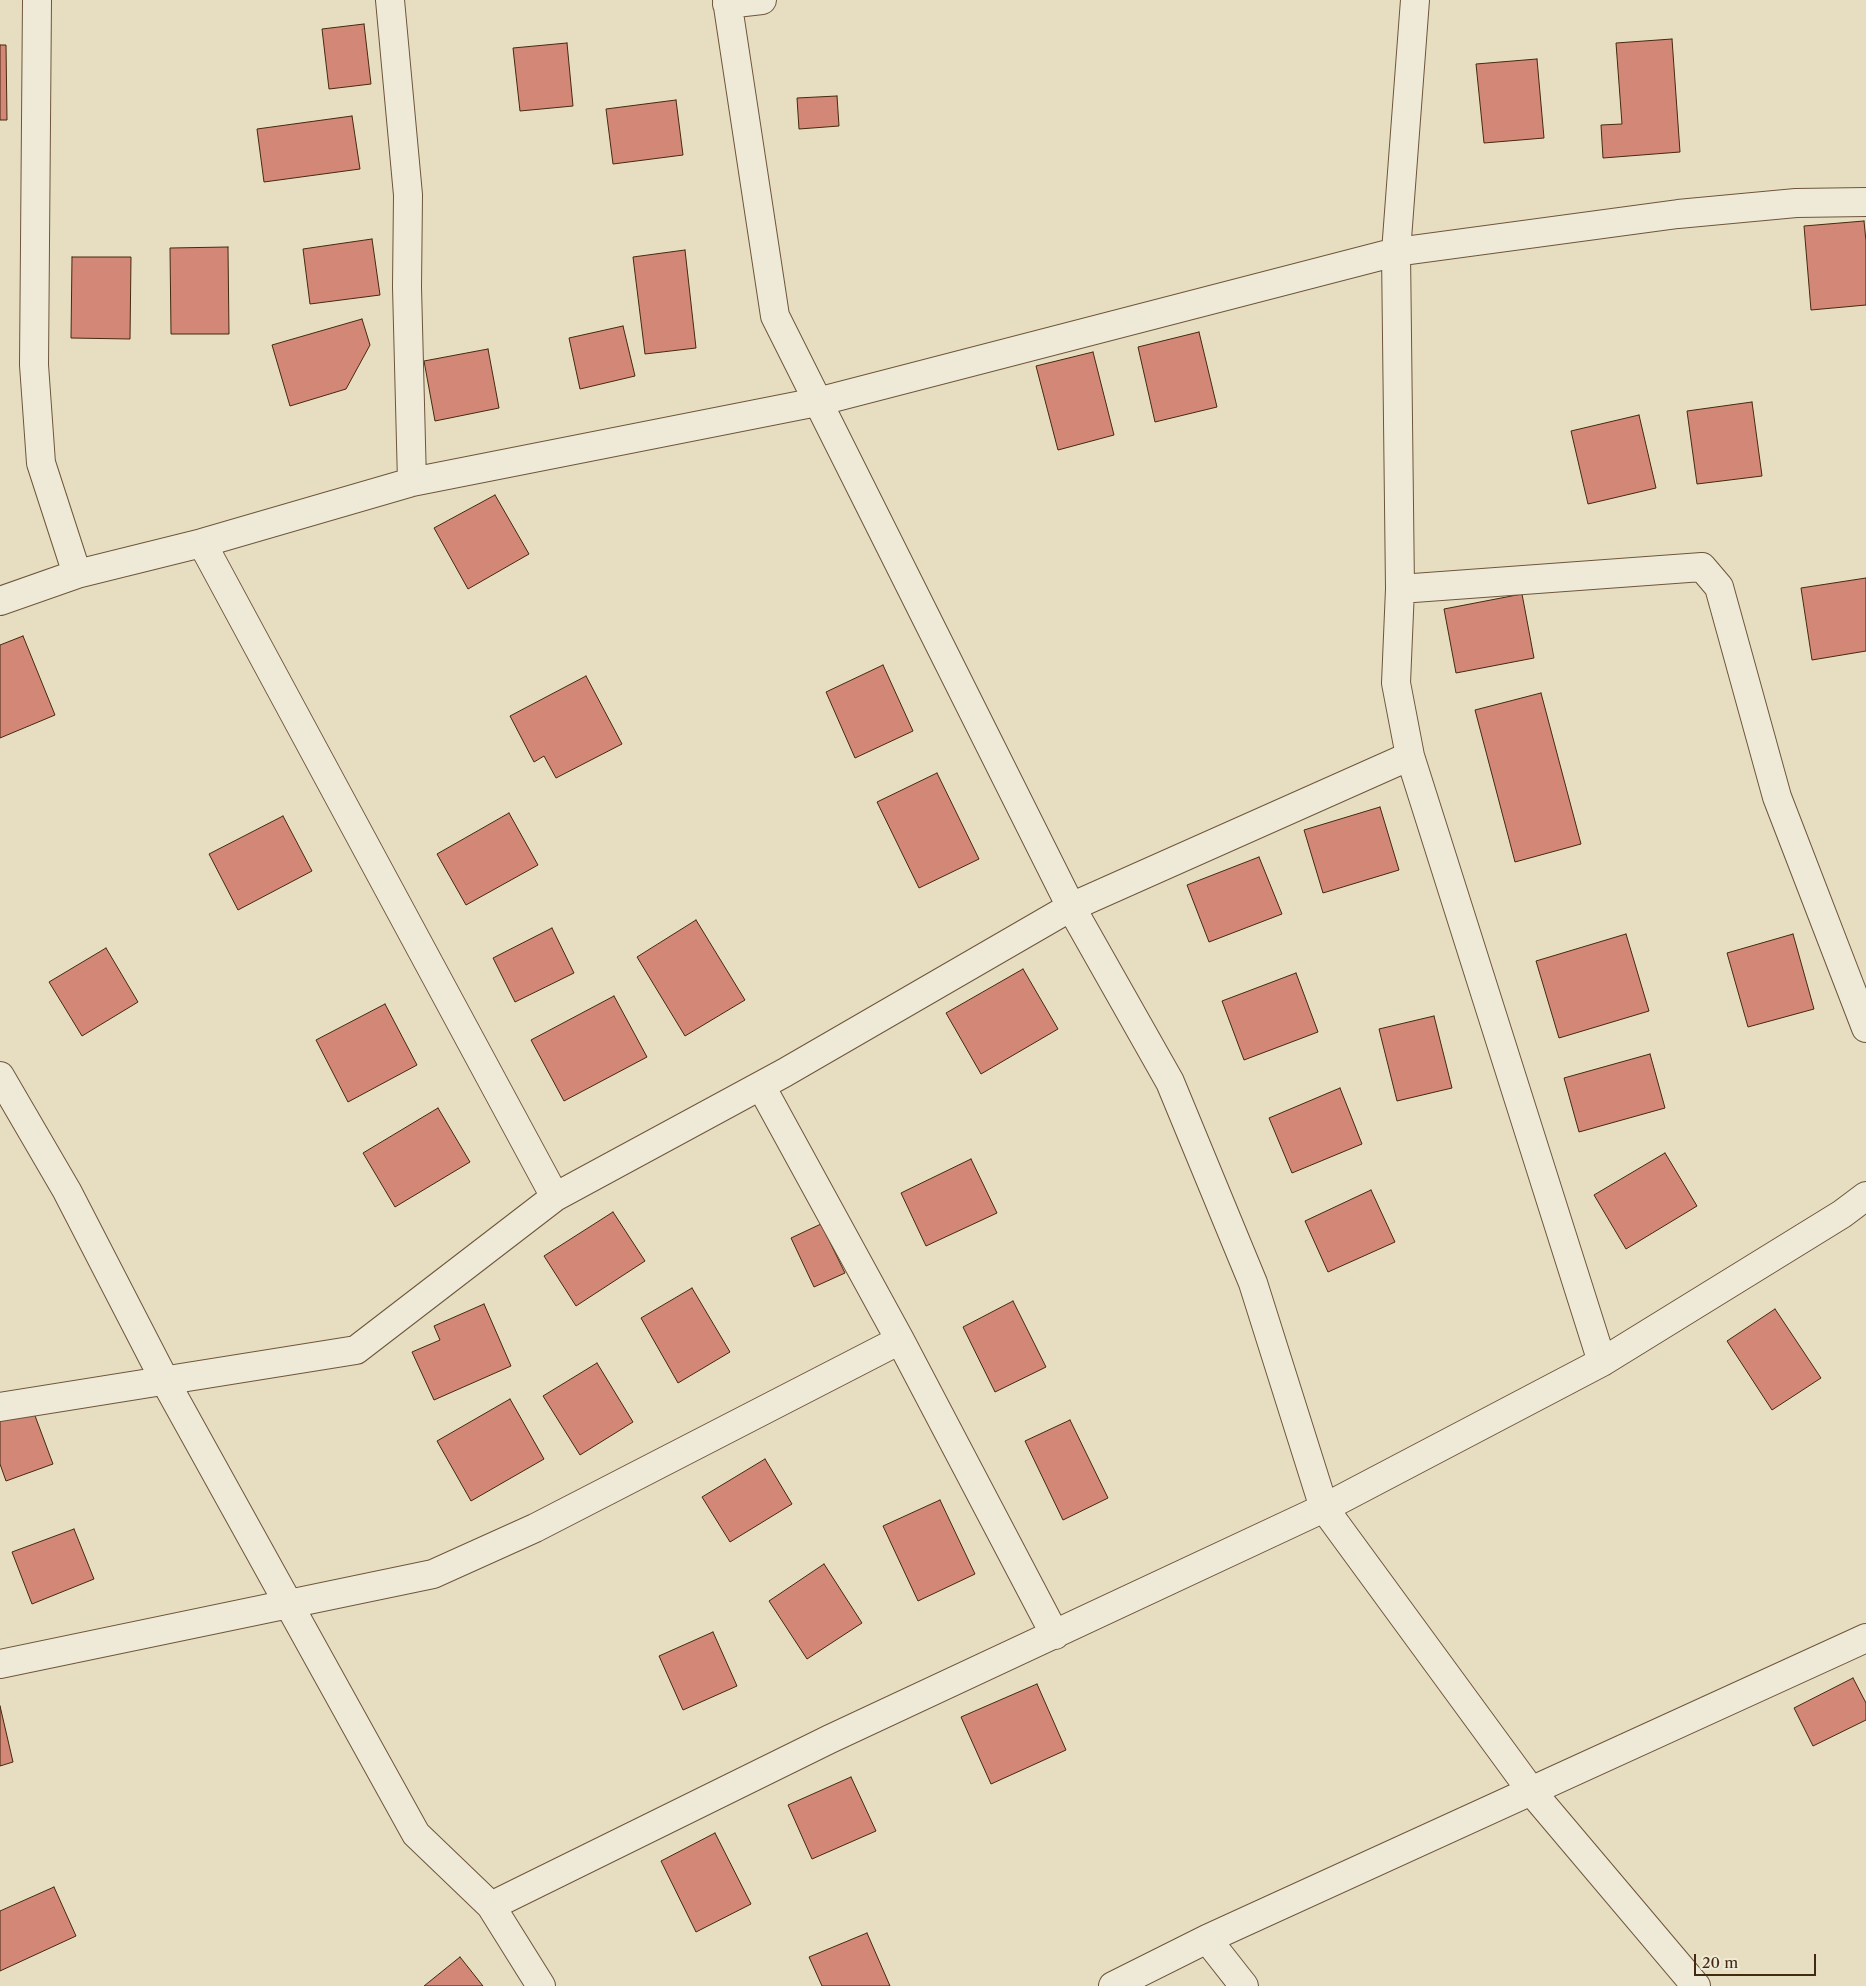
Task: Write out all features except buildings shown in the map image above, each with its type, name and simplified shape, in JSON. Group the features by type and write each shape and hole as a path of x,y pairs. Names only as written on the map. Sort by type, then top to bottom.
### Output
{"street":[{"path":"37,0 35,375 41,462 76,574"},
{"path":"390,0 408,195 407,287 412,482"},
{"path":"762,0 727,2 775,316 1071,907 1170,1082 1253,1283 1324,1508 1532,1792 1696,1986"},
{"path":"1415,0 1396,252 1400,589 1396,683 1410,756 1602,1362"},
{"path":"0,601 76,574 202,542 412,482 817,402 1396,252 1678,214 1796,203 1866,202"},
{"path":"202,542 555,1197"},
{"path":"1400,589 1702,567 1720,588 1777,797 1866,1028"},
{"path":"0,1407 356,1350 555,1197 761,1086 1071,907 1410,756"},
{"path":"0,1076 67,1191 165,1381 416,1834 491,1906 541,1986"},
{"path":"761,1086 900,1340 1055,1635"},
{"path":"491,1906 830,1739 1324,1508 1602,1362 1842,1214 1866,1196"},
{"path":"0,1664 433,1574 535,1528 900,1340"},
{"path":"1113,1986 1207,1939 1866,1638"},
{"path":"1207,1939 1244,1986"}]}
